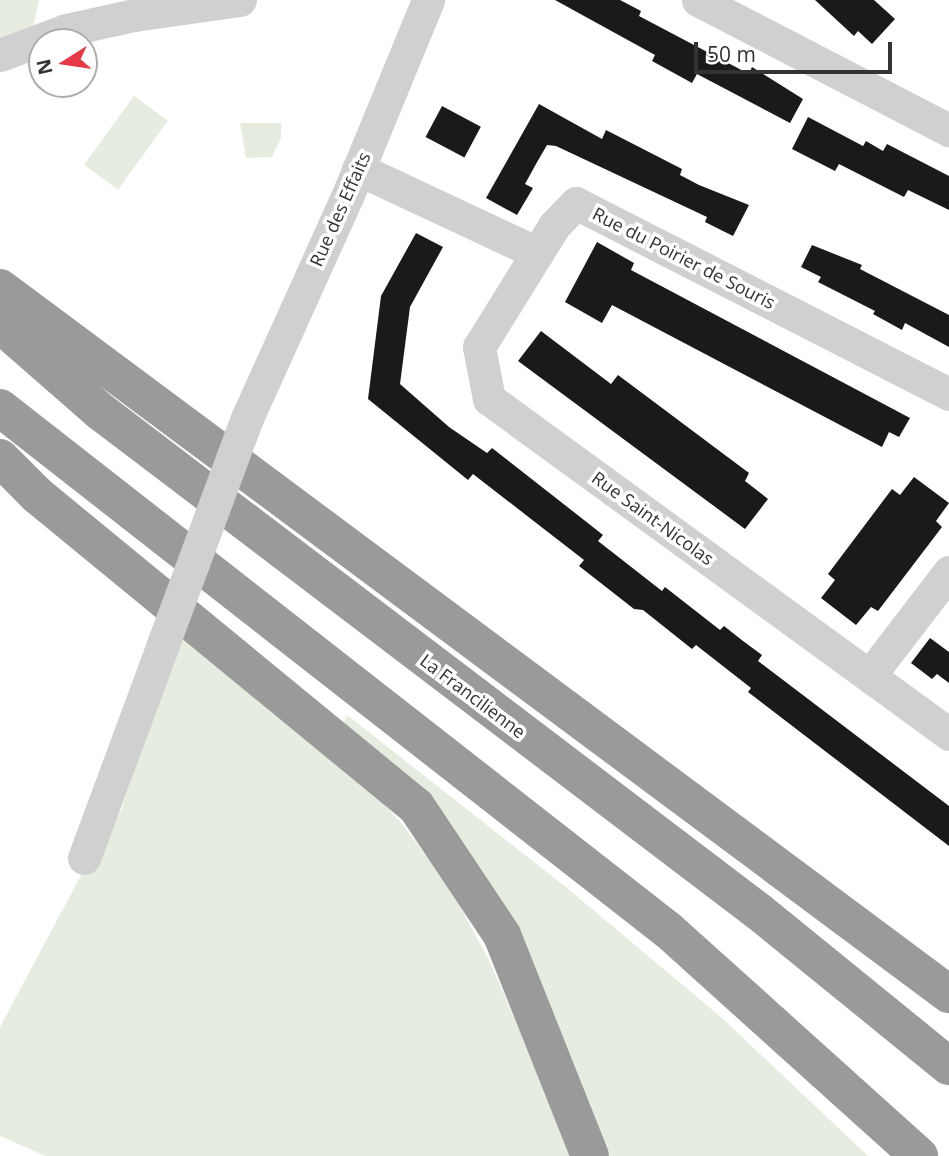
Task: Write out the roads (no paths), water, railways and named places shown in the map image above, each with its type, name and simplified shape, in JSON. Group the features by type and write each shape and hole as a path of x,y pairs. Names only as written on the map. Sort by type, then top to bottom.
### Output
{"highway":[{"path":"0,288 949,994"},
{"name":"La Francilienne","path":"0,324 100,412 758,911 949,1066"},
{"path":"0,408 668,930 919,1156"},
{"path":"0,458 37,495 416,806 502,936 590,1156"}],"street":[{"path":"0,55 107,21 240,0"},
{"name":"Rue des Effaits","path":"84,858 248,416 358,169 428,0"},
{"path":"698,0 949,130"},
{"path":"358,169 537,253"},
{"name":"Rue du Poirier de Souris","path":"537,253 576,203 949,394"},
{"name":"Rue Saint-Nicolas","path":"537,253 479,347 489,399 949,734"},
{"path":"870,675 949,572"}]}
